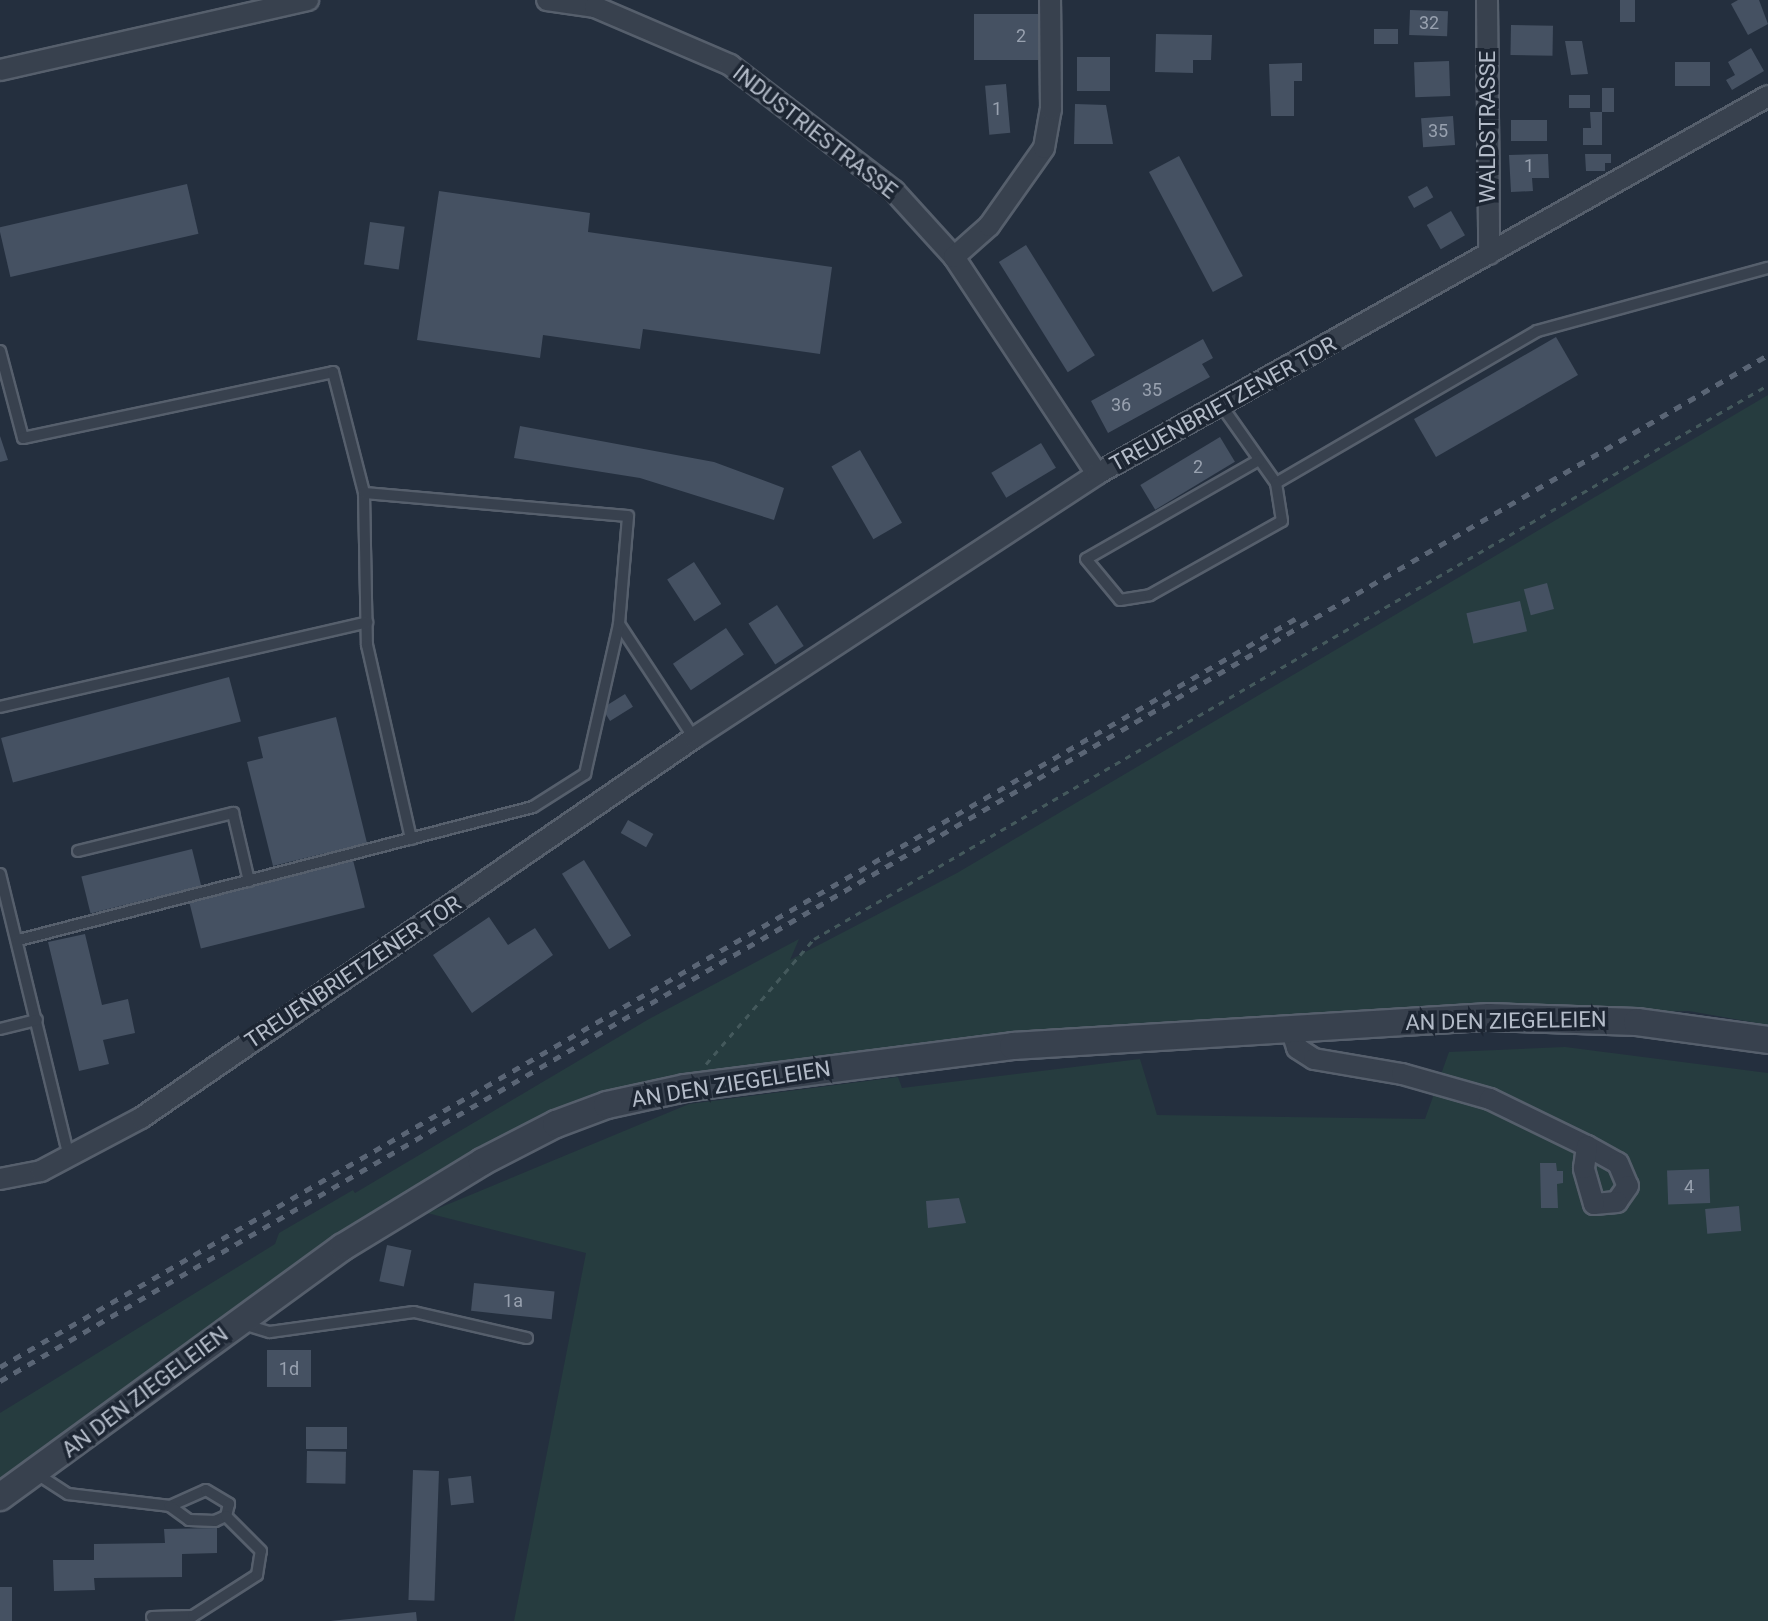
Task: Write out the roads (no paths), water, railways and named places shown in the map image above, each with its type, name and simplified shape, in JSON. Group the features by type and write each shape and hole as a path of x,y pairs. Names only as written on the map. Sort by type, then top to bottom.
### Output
{"street":[{"path":"0,70 308,0"},
{"name":"INDUSTRIESTRASSE","path":"547,0 595,7 730,65 894,191 954,257 1097,474"},
{"path":"954,257 989,226 1044,148 1051,110 1050,0"},
{"name":"WALDSTRASSE","path":"1487,0 1489,254"},
{"name":"TREUENBRIETZENER TOR","path":"0,1179 41,1171 141,1118 694,738 1097,474 1768,96"},
{"name":"AN DEN ZIEGELEIEN","path":"0,1497 37,1474 237,1322 343,1247 532,1135 607,1105 685,1088 1013,1046 1291,1029 1541,1017 1651,1023 1768,1040"},
{"path":"1291,1029 1297,1048 1314,1059 1402,1074 1490,1099 1587,1146"}],"lane":[{"path":"1276,483 1537,331 1768,268"},
{"path":"0,351 23,438 333,372 364,493 367,645 411,839"},
{"path":"1221,405 1276,483 1282,521 1150,595 1120,600 1086,559 1259,460"},
{"path":"19,940 533,807 585,774 619,624 628,516 364,493"},
{"path":"0,707 367,622"},
{"path":"619,624 694,738"},
{"path":"78,851 233,813 249,881"},
{"path":"0,874 19,940 69,1158"},
{"path":"0,1029 37,1020"},
{"path":"237,1322 270,1332 414,1312 527,1338"},
{"path":"37,1474 61,1493 170,1506 213,1491 229,1504 226,1516"},
{"path":"170,1506 189,1520 226,1516"},
{"path":"152,1617 193,1616 257,1575 261,1551 226,1516"}],"railway":[{"path":"0,1381 1768,355"},
{"path":"0,1367 1295,619"}]}
